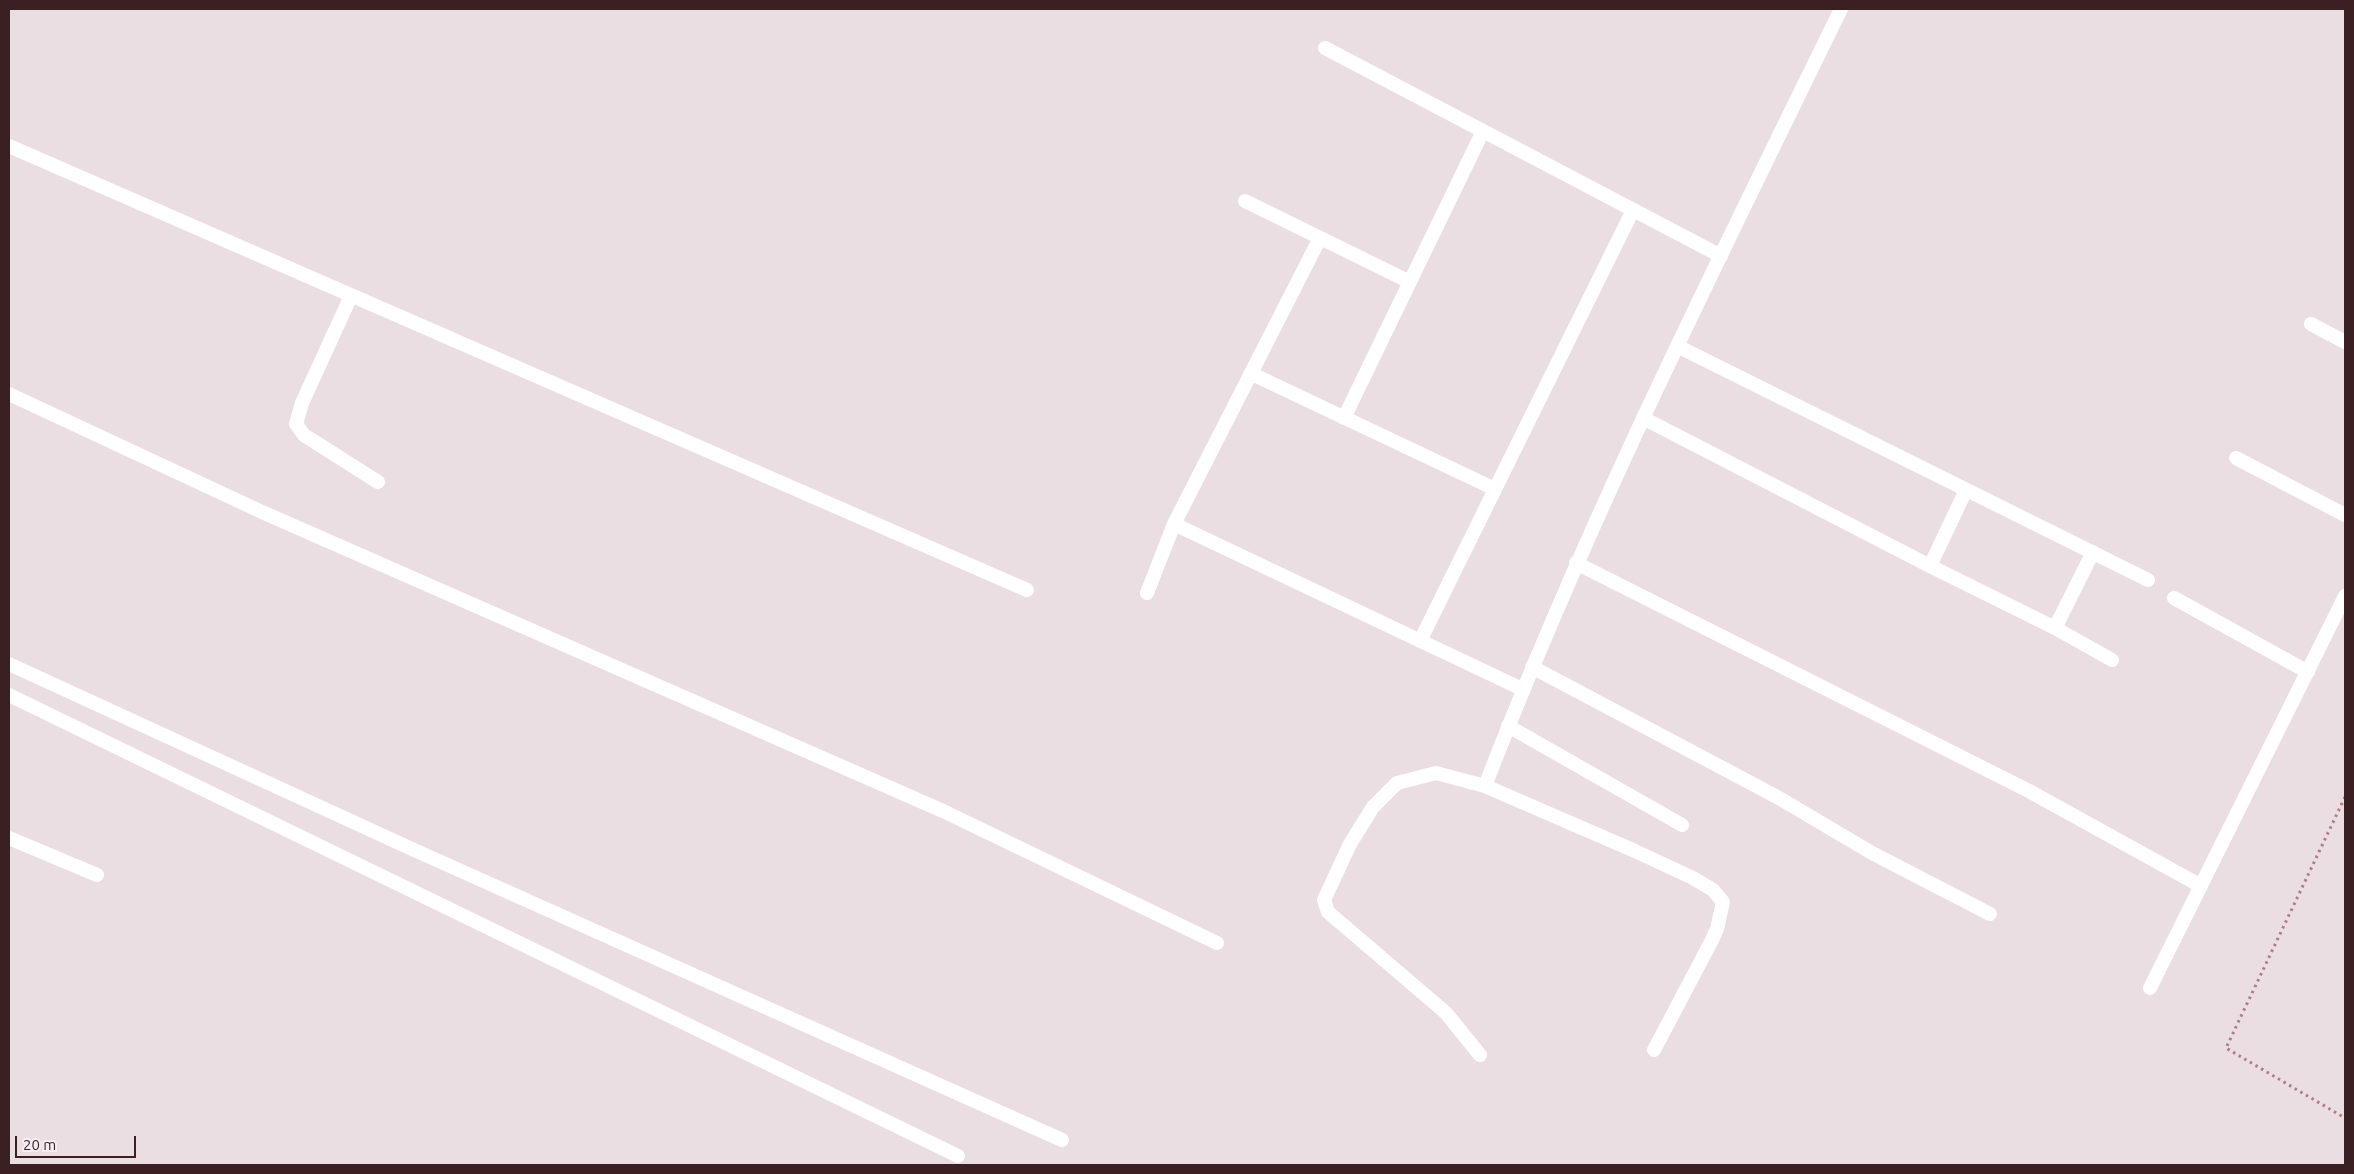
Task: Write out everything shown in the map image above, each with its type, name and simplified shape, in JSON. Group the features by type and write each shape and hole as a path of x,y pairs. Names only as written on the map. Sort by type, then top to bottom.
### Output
{"street":[{"path":"1486,786 1522,689 1576,563 1677,346 1841,9"},
{"path":"1326,48 1721,256"},
{"path":"1344,418 1483,131"},
{"path":"9,146 1027,590"},
{"path":"1245,201 1410,282"},
{"path":"1420,641 1633,210"},
{"path":"1147,593 1174,524 1320,238"},
{"path":"351,296 302,403 296,424 304,435 378,482"},
{"path":"2311,324 2345,342"},
{"path":"1677,346 2148,580"},
{"path":"1252,374 1495,490"},
{"path":"9,394 262,512 943,810 1217,943"},
{"path":"1643,418 1930,566 2056,628 2112,660"},
{"path":"2236,458 2345,514"},
{"path":"1930,566 1966,490"},
{"path":"1174,524 1522,689"},
{"path":"2056,628 2093,552"},
{"path":"1576,563 2029,791 2201,886"},
{"path":"2150,988 2345,596"},
{"path":"2174,598 2308,672"},
{"path":"9,664 412,850 1062,1140"},
{"path":"1532,667 1779,798 1872,853 1990,914"},
{"path":"9,695 958,1156"},
{"path":"1508,726 1682,825"},
{"path":"1480,1055 1446,1013 1328,912 1324,900 1350,844 1373,807 1396,783 1436,773 1486,786 1635,850 1693,878 1713,890 1723,902 1717,930 1654,1050"},
{"path":"9,838 97,875"}],"path":[{"path":"2345,797 2226,1048 2345,1118"}]}
